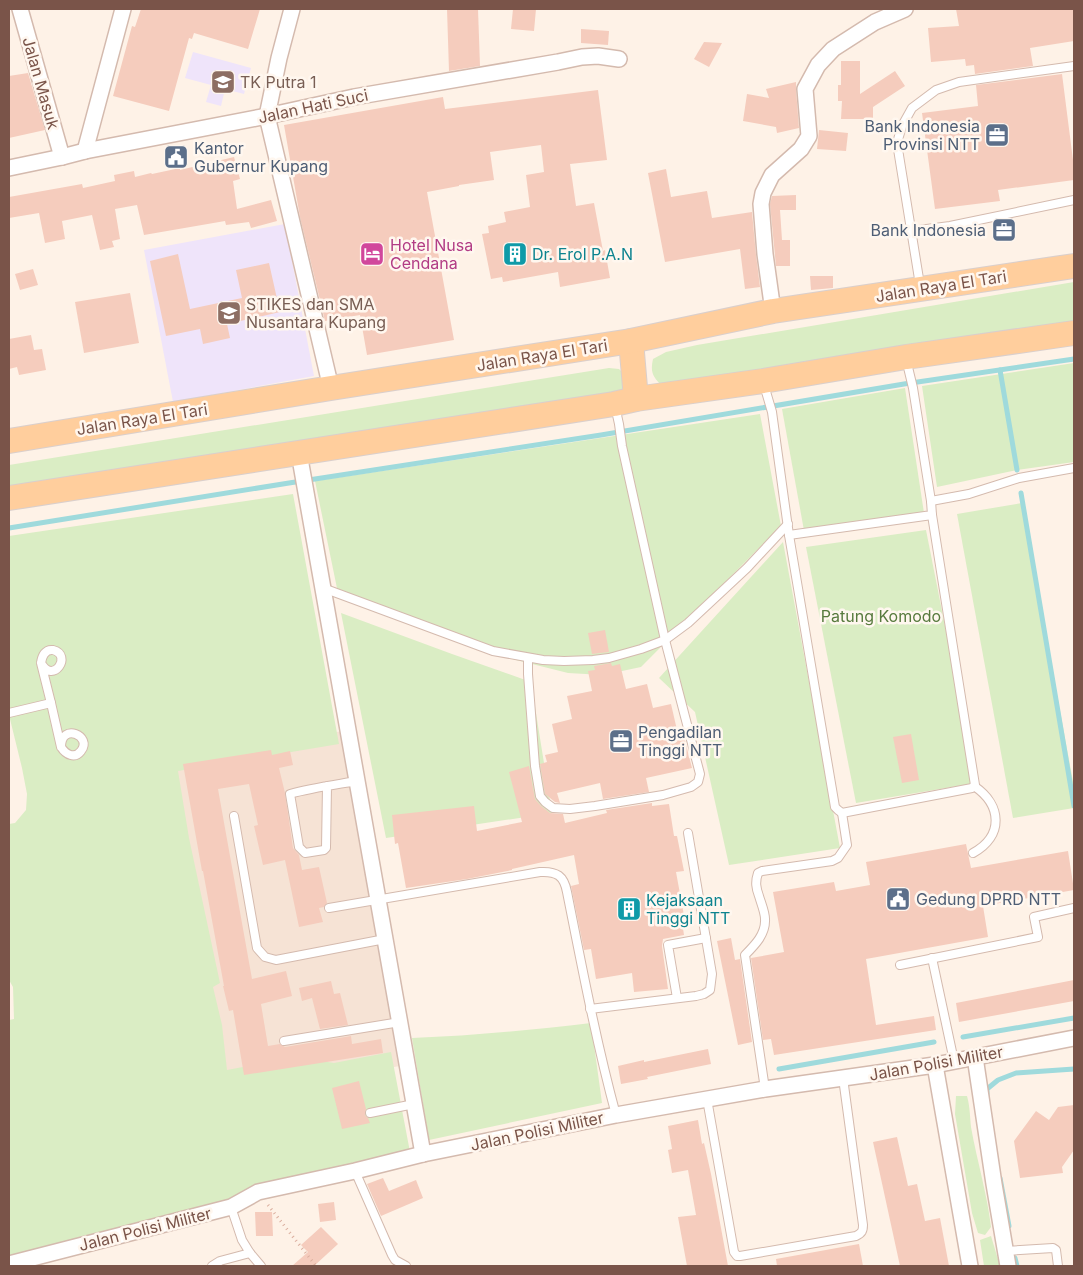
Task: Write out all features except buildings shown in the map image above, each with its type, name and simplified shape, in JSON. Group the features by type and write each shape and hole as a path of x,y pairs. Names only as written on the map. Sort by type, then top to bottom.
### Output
{"main road":[{"name":"Jalan Raya El Tari","path":"9,441 631,341 773,312 1074,266"},
{"path":"9,498 300,460 623,409 763,381 906,357 1074,333"},
{"path":"623,409 631,341"}],"street":[{"name":"Jalan Masuk","path":"20,9 62,157"},
{"path":"85,151 123,9"},
{"path":"292,9 279,58 267,116 330,388"},
{"path":"773,312 761,213 763,193 772,175 801,149 809,136 805,89 818,65 833,49 875,22 899,11"},
{"name":"Jalan Hati Suci","path":"9,168 354,97 582,57 598,56 619,59"},
{"path":"300,460 423,1154"},
{"name":"Jalan Polisi Militer","path":"9,1264 231,1207 258,1192 423,1154 616,1115 765,1089 935,1065 1074,1038"},
{"path":"975,1057 1007,1259"},
{"path":"935,1065 970,1266"}],"lane":[{"path":"920,289 897,143 902,126 912,108 936,90 960,82 1074,66"},
{"path":"911,231 950,226 1074,200"},
{"path":"906,357 913,388 931,501 974,786 990,800 996,820 994,831 989,840 982,848 973,853"},
{"path":"763,381 772,412 788,524 835,807 842,812 972,788 974,786"},
{"path":"528,658 535,766 540,796 553,808 595,806 663,795 691,787 698,782 700,774 665,640 622,446 623,409"},
{"path":"931,501 965,494 1019,478 1074,468"},
{"path":"790,534 932,514"},
{"path":"323,588 484,648 528,658 564,661 601,659 641,649 665,640 688,623 747,568 788,524"},
{"path":"41,663 61,747"},
{"path":"9,713 51,703"},
{"path":"327,786 326,848 305,853 299,847 290,794 302,790 357,781"},
{"path":"765,1089 745,955 754,947 762,935 766,918 757,890 756,881 758,873 832,861 838,858 847,845 842,812"},
{"path":"234,816 257,948 265,957 276,960 385,939"},
{"path":"590,1010 704,994 710,990 712,974 688,833"},
{"path":"329,908 540,872 553,872 558,875 565,881 590,1010 616,1115"},
{"path":"900,965 1038,936 1034,917 1074,908"},
{"path":"677,998 668,944 706,938"},
{"path":"932,958 954,1061"},
{"path":"284,1041 400,1022"},
{"path":"708,1099 734,1252 737,1256 740,1256 856,1236 863,1230 843,1078"},
{"path":"370,1113 414,1104"},
{"path":"355,1171 392,1255 395,1260 406,1266"},
{"path":"231,1207 242,1240 261,1266"},
{"path":"1007,1259 1053,1248 1056,1250 1058,1266"},
{"path":"212,1266 220,1261 250,1253"}],"path":[{"path":"258,1192 316,1266"}],"shaded area":[{"name":"TK Putra 1","path":"193,52 251,68 244,94 225,89 221,106 206,102 211,85 185,78"},
{"name":"STIKES dan SMA Nusantara Kupang","path":"285,224 314,376 173,402 144,250"},
{"path":"343,731 400,1066 230,1094 173,758"}],"green space":[{"path":"1074,282 1074,328 662,386 654,377 652,371 653,359 666,352 697,345"},
{"path":"1074,363 1074,462 1017,470 937,487 922,386"},
{"path":"609,368 619,369 625,375 623,396 9,490 9,465"},
{"path":"905,388 924,513 805,536 782,409"},
{"path":"760,414 781,526 641,667 603,675 568,673 504,657 339,598 315,481"},
{"path":"293,494 339,744 178,771 189,838 220,983 213,987 222,1025 227,1070 297,1057 334,1063 391,1052 410,1152 9,1260 9,1020 14,1019 13,987 9,980 9,824 15,823 26,810 27,794 9,715 9,536"},
{"path":"1022,503 1074,787 1074,808 1013,818 957,514"},
{"name":"Patung Komodo","path":"926,530 976,783 856,803 806,547"},
{"path":"783,542 840,848 729,865 695,712 659,678"},
{"path":"341,613 531,682 552,813 386,838"},
{"path":"591,1023 602,1103 429,1140 412,1038 457,1036"},
{"path":"956,1096 967,1096 968,1100 971,1127 991,1227 985,1235 978,1233 972,1213 955,1114"},
{"path":"991,1236 1000,1266 984,1266 980,1240"}],"waterway":[{"path":"9,528 601,435 904,384 1074,359"},
{"path":"1000,370 1017,470"},
{"path":"1021,493 1074,806"},
{"path":"963,1037 1074,1018"},
{"path":"779,1069 934,1042"},
{"path":"987,1096 987,1089 998,1080 1016,1073 1074,1069"},
{"path":"1000,1178 1009,1226"},
{"path":"1015,1258 1017,1266"}],"place":[{"name":"TK Putra 1","path":"223,82"},
{"name":"Bank Indonesia Provinsi NTT","path":"997,135"},
{"name":"Kantor Gubernur Kupang","path":"176,157"},
{"name":"Bank Indonesia","path":"1004,230"},
{"name":"Hotel Nusa Cendana","path":"372,254"},
{"name":"Dr. Erol P.A.N","path":"515,254"},
{"name":"STIKES dan SMA Nusantara Kupang","path":"229,313"},
{"name":"Pengadilan Tinggi NTT","path":"621,741"},
{"name":"Gedung DPRD NTT","path":"898,899"},
{"name":"Kejaksaan Tinggi NTT","path":"629,909"}]}
